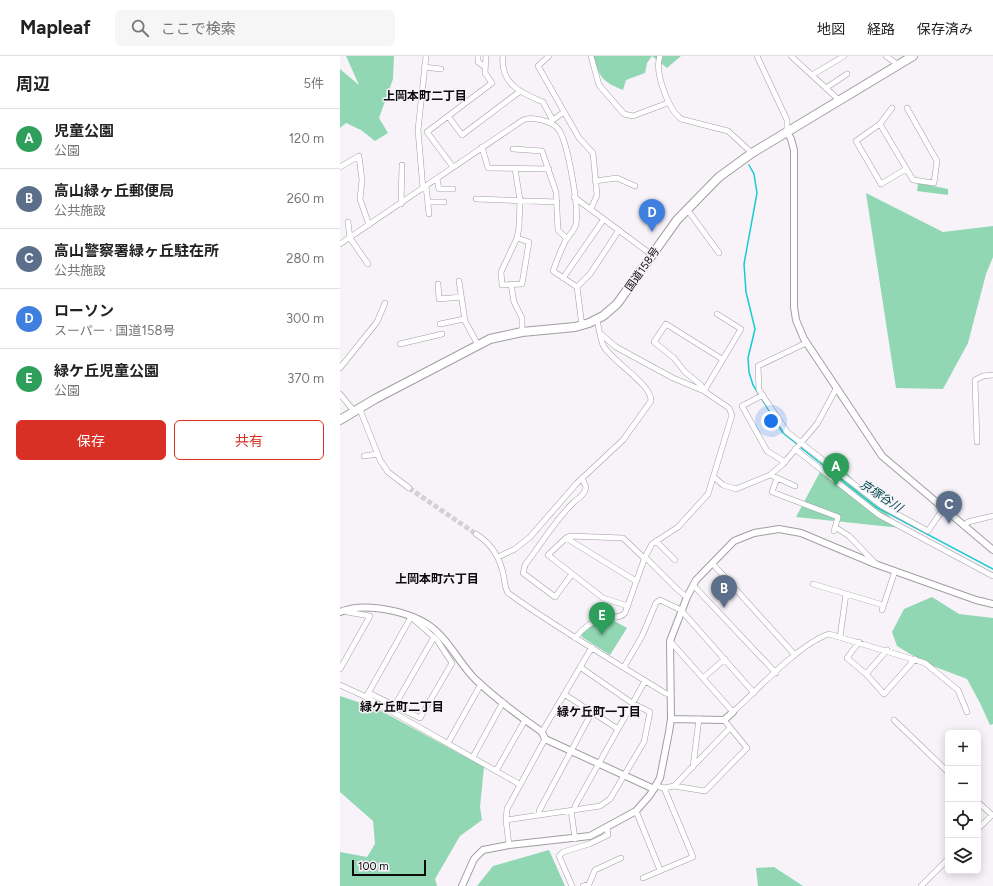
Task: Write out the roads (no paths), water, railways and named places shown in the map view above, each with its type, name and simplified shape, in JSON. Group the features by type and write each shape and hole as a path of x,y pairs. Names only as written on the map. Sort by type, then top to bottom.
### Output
{"highway":[{"name":"国道158号","path":"340,420 356,409 478,345 497,337 522,332 582,326 597,320 612,309 687,209 719,177 752,153 897,64 913,56"}],"street":[{"path":"426,56 418,130 424,188 428,202 429,214"},
{"path":"478,56 478,62 485,67"},
{"path":"453,167 427,132 492,83 486,75 486,56"},
{"path":"504,56 503,69 519,92 543,102 551,121 560,131 567,155 574,197 576,226 567,239 553,271 577,287 582,326"},
{"path":"549,56 538,66 579,138 593,153 597,195 591,209"},
{"path":"591,56 599,85 624,114 633,116 665,104"},
{"path":"660,56 658,62 660,76 670,105 676,115 681,119 728,131 752,153"},
{"path":"757,56 787,120 787,132 794,150 794,307 796,320 806,343 882,456 993,550"},
{"path":"791,56 839,100"},
{"path":"812,75 844,56"},
{"path":"886,56 897,64"},
{"path":"424,67 441,69"},
{"path":"826,88 847,74"},
{"path":"448,116 462,135 519,92"},
{"path":"892,108 880,124 856,141 881,184 906,169"},
{"path":"880,124 913,180 934,183 937,161 907,108"},
{"path":"340,244 526,118 551,121 564,112"},
{"path":"482,147 488,168 549,169"},
{"path":"513,149 542,151 556,192 558,230 567,239"},
{"path":"340,167 358,156 362,180 360,199 369,225"},
{"path":"401,204 402,166"},
{"path":"515,169 520,200 520,222 517,238 501,272 502,285 522,284 529,242 517,238"},
{"path":"595,181 617,178 635,186"},
{"path":"437,179 439,189 452,189"},
{"path":"574,197 652,255"},
{"path":"476,199 557,202"},
{"path":"428,202 444,202"},
{"path":"687,209 719,253"},
{"path":"563,278 604,219"},
{"path":"348,222 350,238 368,264"},
{"path":"577,287 590,274 619,230"},
{"path":"459,281 464,318 478,345"},
{"path":"438,284 439,299 461,297"},
{"path":"511,284 514,302 522,318 522,332"},
{"path":"340,368 377,322 385,303"},
{"path":"704,391 741,329 717,314"},
{"path":"400,344 442,337 439,323 464,318"},
{"path":"498,557 515,549 530,537 582,478 623,440 651,401 648,390 607,350 602,342 597,320"},
{"path":"704,391 701,385 685,372 674,358 654,342 666,324 722,359"},
{"path":"575,638 588,626 602,618 624,615 645,558 656,541 678,527 701,504 711,488 732,415 729,408 704,391 673,378 616,348 601,334"},
{"path":"806,343 758,366 759,390 798,446 879,516 993,576"},
{"path":"977,442 975,380 983,376 993,375"},
{"path":"714,477 724,485 736,489 770,474 784,462 817,424 836,389"},
{"path":"340,394 356,409 377,454 388,472 409,488"},
{"path":"763,395 742,406 767,451 784,462"},
{"path":"798,446 882,506 928,530 943,508"},
{"path":"364,456 377,454"},
{"path":"770,474 795,486"},
{"path":"572,574 555,597 523,573 525,565 564,514 585,492 586,487 582,478"},
{"path":"776,478 772,492 838,517 835,529 849,536 876,564"},
{"path":"964,526 968,522 993,516"},
{"path":"462,886 478,854 488,848 575,839 590,836 607,828 636,810 655,788 662,772 671,719 670,641 681,610 693,585 734,541 754,533 779,529 801,533 876,564 976,600 993,604"},
{"path":"476,534 486,541 498,557 506,591 543,618 575,638 592,646 645,681 671,695"},
{"path":"628,606 603,598 548,555 570,536 623,538 687,597"},
{"path":"566,538 636,581"},
{"path":"656,541 675,560"},
{"path":"712,563 795,655"},
{"path":"813,584 846,594 882,608 895,571"},
{"path":"693,585 776,673"},
{"path":"840,637 846,594"},
{"path":"624,667 642,636 656,603 660,600 681,610 754,693"},
{"path":"342,611 360,607 388,610 411,617 437,631 470,674 502,702 542,732 545,739 624,776 655,788 674,786 705,791 747,748 724,720"},
{"path":"340,669 370,616 342,611"},
{"path":"340,685 394,705 420,718 452,663 434,637 411,617"},
{"path":"368,695 411,617"},
{"path":"671,719 724,720 795,655 817,638 829,634 887,650 926,663 958,690 967,712"},
{"path":"394,705 434,637"},
{"path":"670,641 733,712"},
{"path":"859,642 847,658 866,674 884,694 915,659"},
{"path":"542,732 592,646"},
{"path":"866,674 887,650"},
{"path":"703,678 725,659"},
{"path":"506,820 600,806 610,799 644,742 650,712 632,703 580,667"},
{"path":"575,839 573,810 645,681"},
{"path":"448,743 480,684"},
{"path":"564,694 618,729"},
{"path":"368,695 519,784"},
{"path":"473,757 502,702"},
{"path":"539,815 539,811 592,712"},
{"path":"693,767 699,719"},
{"path":"496,771 525,720"},
{"path":"894,720 945,769"},
{"path":"674,786 730,729"},
{"path":"509,845 506,820 507,809 519,784 545,739"},
{"path":"643,878 693,857 664,788"},
{"path":"981,805 992,815 981,826"},
{"path":"636,810 660,870"},
{"path":"572,886 558,856 563,852 589,844 608,835 607,828"},
{"path":"586,885 595,870 621,858"},
{"path":"921,886 945,862"}],"waterway":[{"name":"京塚谷川","path":"749,165 754,174 757,193 744,264 746,292 755,329 748,358 749,372 753,385 783,433 797,444"},
{"name":"京塚谷川","path":"800,447 876,507 993,569"}],"tunnel":[{"path":"409,488 476,534"}],"place":[{"name":"ローソン","path":"652,232"},
{"name":"児童公園","path":"836,486"},
{"name":"高山警察署緑ヶ丘駐在所","path":"949,524"},
{"name":"高山緑ヶ丘郵便局","path":"724,608"},
{"name":"緑ケ丘児童公園","path":"602,635"}],"district":[{"name":"上岡本町二丁目","path":"425,96"},
{"name":"上岡本町六丁目","path":"437,579"},
{"name":"緑ケ丘町二丁目","path":"402,707"},
{"name":"緑ケ丘町一丁目","path":"599,712"}]}
